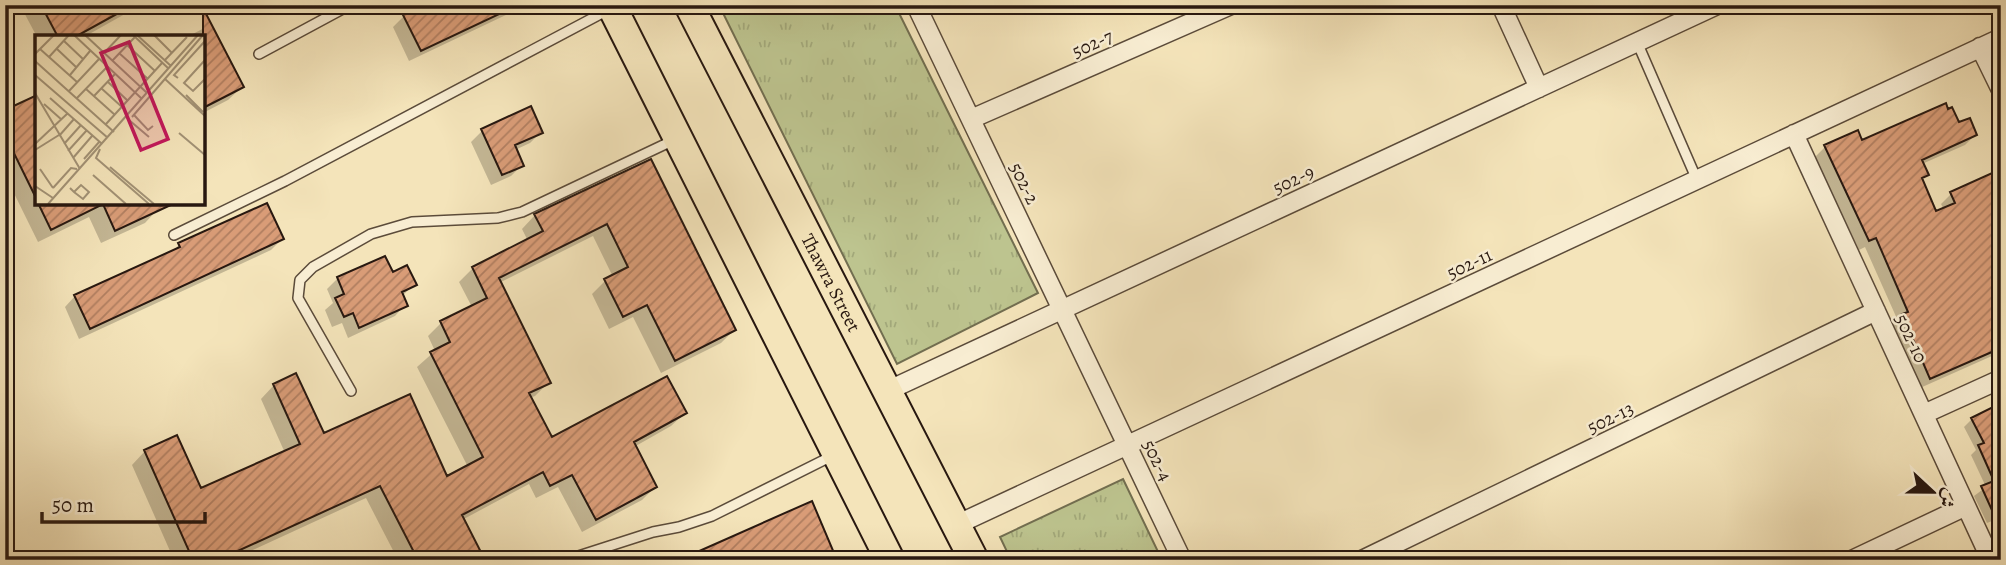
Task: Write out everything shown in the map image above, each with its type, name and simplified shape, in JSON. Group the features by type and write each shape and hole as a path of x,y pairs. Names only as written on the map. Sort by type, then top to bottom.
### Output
{"main road":[{"name":"Thawra Street","path":"689,5 974,560"},
{"path":"612,6 890,560"}],"street":[{"name":"502-2","path":"916,5 1095,378"},
{"name":"502-7","path":"971,119 1231,5"},
{"path":"1501,5 1539,88"},
{"name":"502-9","path":"887,391 1717,5"},
{"name":"502-11","path":"956,526 2001,38"},
{"path":"1980,47 2001,90"},
{"name":"502-10","path":"1794,134 1991,560"},
{"name":"502-13","path":"1362,560 1876,312"},
{"name":"502-4","path":"1095,378 1182,560"},
{"path":"1924,414 2001,379"},
{"path":"1852,560 1966,506"}],"lane":[{"path":"259,54 350,5"},
{"path":"174,235 285,181 612,6"},
{"path":"1637,42 1697,180"},
{"path":"351,391 298,298 300,280 313,267 371,234 412,222 498,218 522,212 678,137"},
{"path":"566,560 712,516 836,454"}],"green space":[{"path":"719,5 895,5 1038,293 897,364"},
{"path":"1123,479 1162,560 1011,560 1000,537"}],"building":[{"path":"41,5 133,5 79,35 57,35"},
{"path":"423,5 518,5 421,51 403,15"},
{"path":"203,8 244,87 205,107 205,35"},
{"path":"35,96 35,196 5,135 5,110"},
{"path":"1946,103 1948,109 1952,107 1959,122 1970,118 1977,135 1922,160 1929,175 1922,178 1936,211 1955,203 1950,192 2001,169 2001,187 1995,189 2001,203 2001,348 1930,379 1902,314 1908,312 1876,238 1869,241 1824,145 1858,130 1862,140"},
{"path":"531,106 543,133 515,145 524,166 502,175 481,129"},
{"path":"651,159 736,330 675,361 647,305 623,317 604,279 628,267 607,224 499,278 551,383 529,393 552,437 667,376 687,413 634,442 657,487 596,520 572,475 550,486 543,472 462,515 485,560 418,560 380,486 218,560 193,560 144,450 177,435 201,488 300,444 273,384 296,373 324,433 410,394 447,476 483,457 430,352 450,342 440,321 487,298 472,267 543,231 534,214"},
{"path":"267,203 284,239 90,329 74,295 180,247 178,243"},
{"path":"39,205 101,205 51,230"},
{"path":"103,205 171,205 115,231"},
{"path":"385,256 393,272 407,265 417,285 402,292 408,306 359,328 353,313 344,317 335,298 344,294 337,277"},
{"path":"2001,403 2001,530 1981,486 1994,481 1978,445 1984,443 1971,418"},
{"path":"812,501 837,560 679,560"}]}
